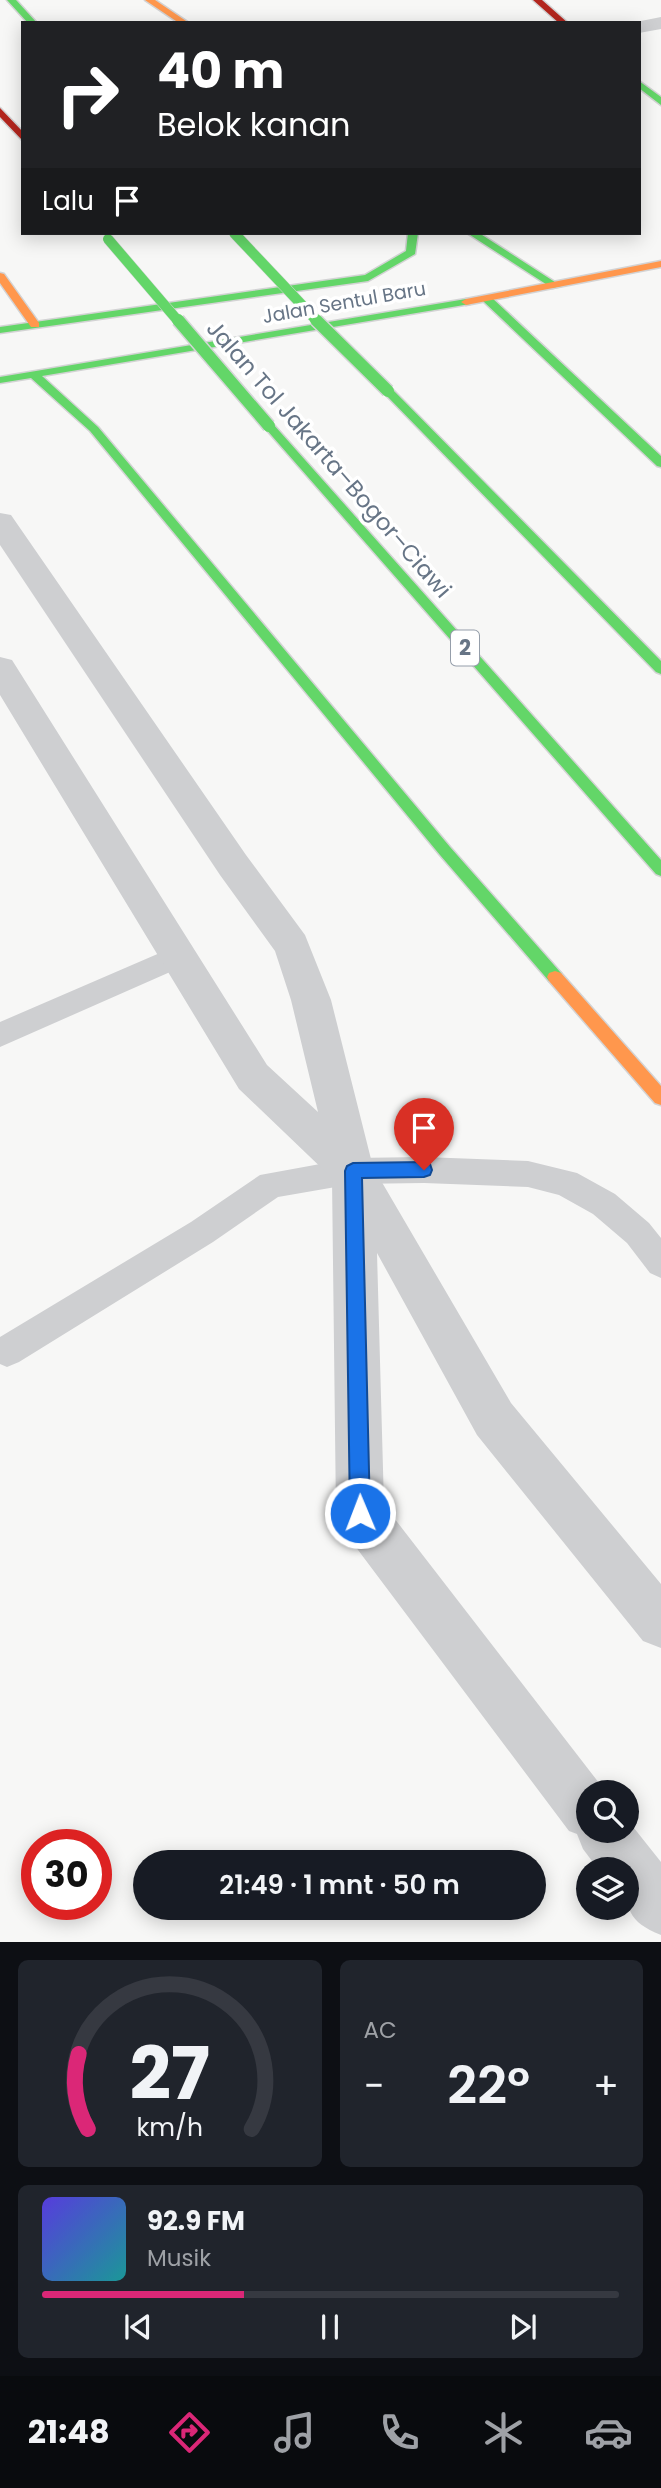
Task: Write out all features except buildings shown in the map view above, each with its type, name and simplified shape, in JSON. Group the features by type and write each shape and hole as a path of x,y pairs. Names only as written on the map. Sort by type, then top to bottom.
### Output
{"main road":[{"path":"11,0 31,21"},
{"path":"149,0 182,21"},
{"path":"537,0 562,21"},
{"path":"641,86 661,103"},
{"path":"0,111 21,136"},
{"path":"236,235 291,296 661,669"},
{"name":"Jalan Sentul Baru","path":"0,330 368,278 411,252 413,235"},
{"path":"475,235 556,285"},
{"name":"Jalan Tol Jakarta–Bogor–Ciawi","path":"106,236 269,426 661,870"},
{"name":"Jalan Sentul Baru","path":"0,380 487,299 661,264"},
{"path":"0,276 35,325"},
{"path":"487,299 661,463"},
{"path":"34,375 94,429 445,851 661,1098"}],"street":[{"path":"641,27 661,23"},
{"path":"0,522 233,865 292,946 311,1000 353,1171 360,1513 576,1796"},
{"path":"0,668 176,957 253,1077 353,1171 494,1419 661,1623"},
{"path":"612,1843 661,1907"}],"lane":[{"path":"0,1035 176,957"},
{"path":"7,1351 202,1232 271,1185 353,1171 424,1170 528,1174 566,1184 604,1204 638,1233 661,1263"}],"traffic: fast":[{"path":"11,0 31,21"},
{"path":"641,86 661,102"},
{"path":"236,235 291,295 388,391"},
{"path":"0,330 368,278 411,252 413,235"},
{"path":"475,235 556,286"},
{"path":"108,239 269,426"},
{"path":"487,299 661,463"},
{"path":"0,380 466,302"},
{"path":"34,375 94,429 445,851 555,977"},
{"path":"388,391 661,669"},
{"path":"269,426 661,870"}],"traffic: slow":[{"path":"149,0 182,21"},
{"path":"466,302 661,264"},
{"path":"0,276 35,325"},
{"path":"555,977 661,1098"}],"traffic: jam":[{"path":"537,0 562,21"},
{"path":"0,111 21,136"}],"route":[{"path":"360,1513 353,1171 424,1170"}]}
